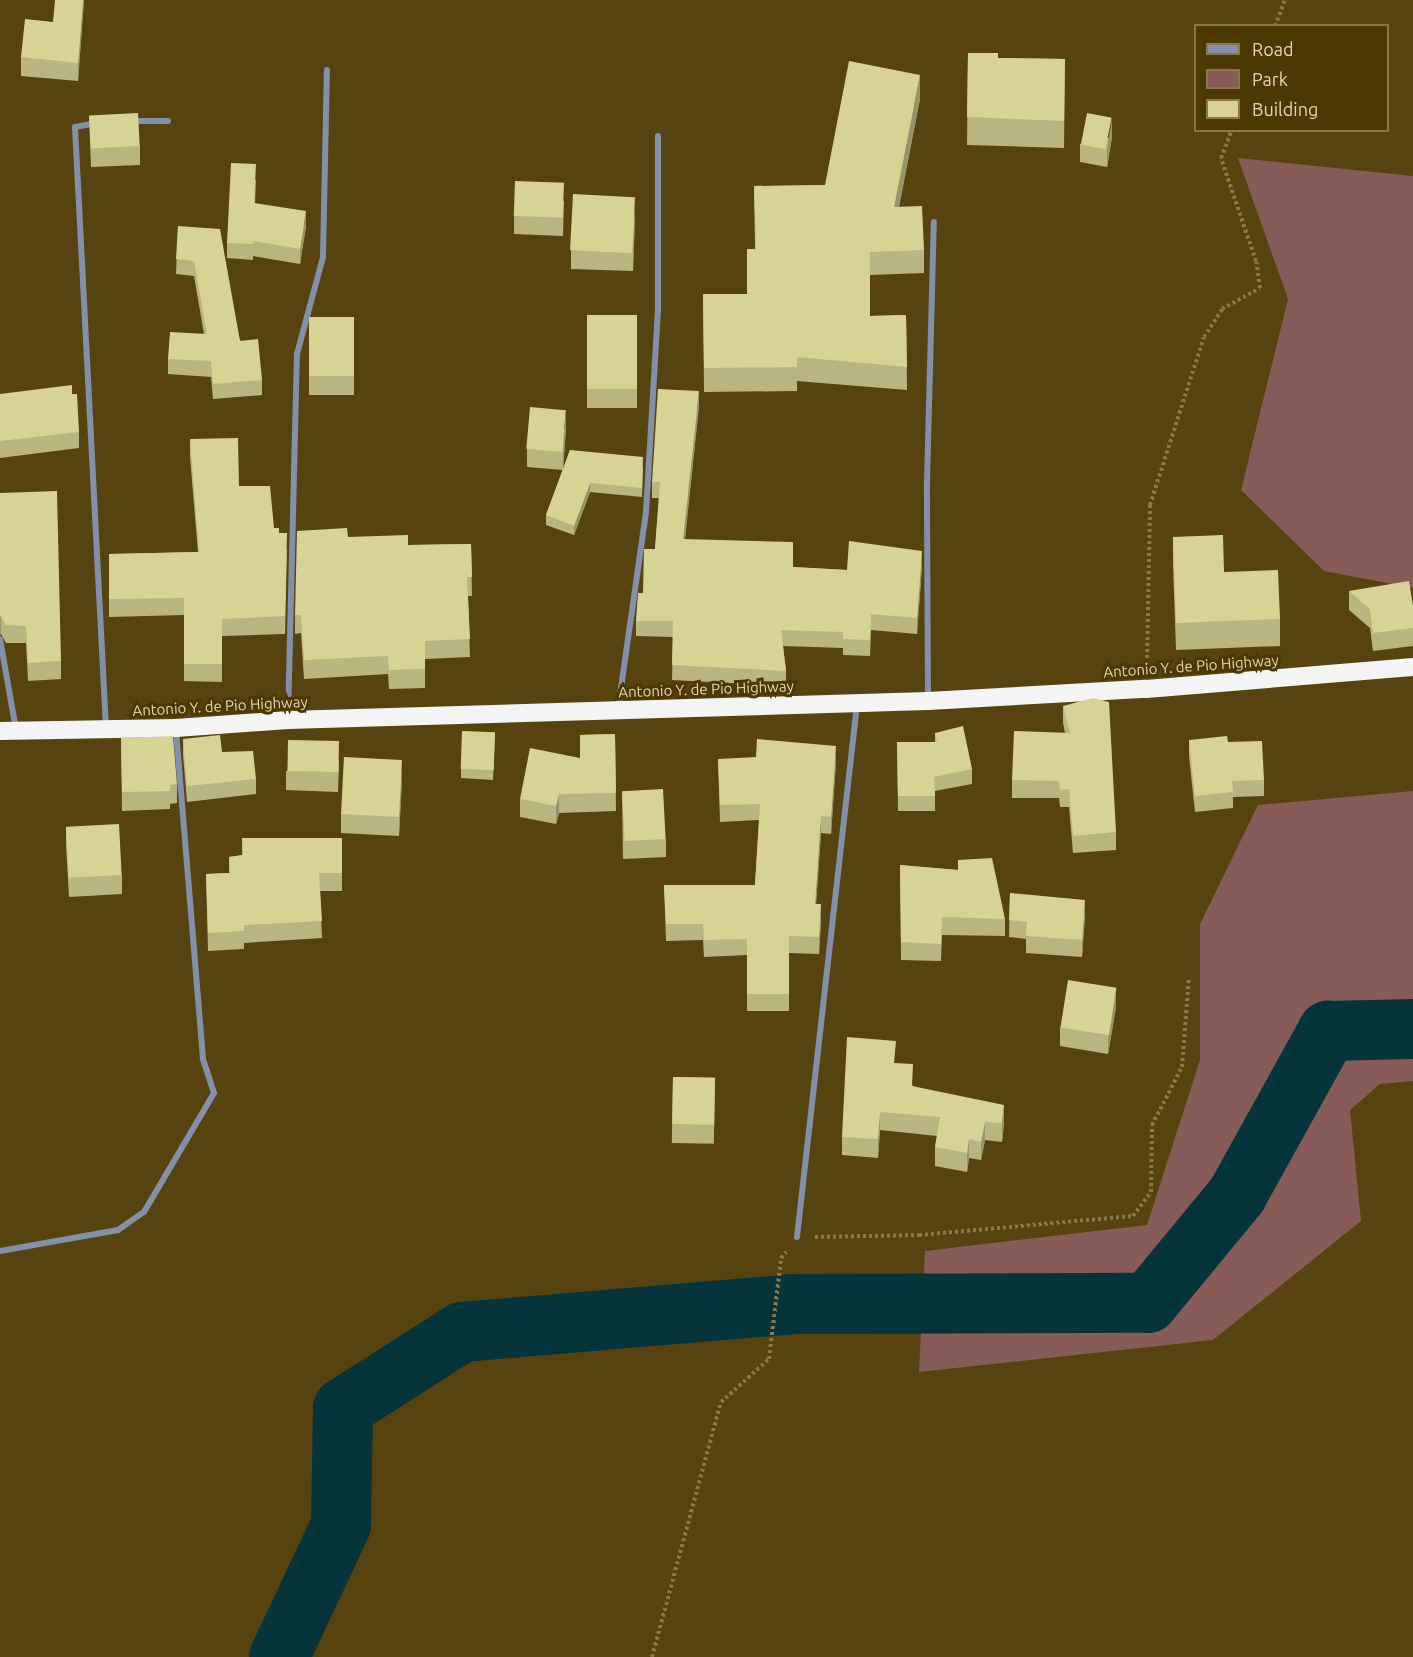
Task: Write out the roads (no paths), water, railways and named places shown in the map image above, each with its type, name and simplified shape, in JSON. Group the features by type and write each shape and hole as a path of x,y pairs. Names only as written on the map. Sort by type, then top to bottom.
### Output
{"highway":[{"name":"Antonio Y. de Pio Highway","path":"8,730 176,728 288,720 618,711 858,701 928,701 1146,688 1413,666"}],"street":[{"path":"288,720 297,354 323,257 327,70"},
{"path":"106,729 75,127 108,121"},
{"path":"120,121 168,121"},
{"path":"618,711 646,512 658,310 658,136"},
{"path":"928,701 927,482 934,222"},
{"path":"0,639 8,730"},
{"path":"797,1237 858,701"},
{"path":"0,1251 118,1230 144,1212 214,1093 203,1059 176,728"}],"waterway":[{"path":"279,1657 341,1525 343,1408 462,1332 793,1304 1148,1303 1237,1195 1328,1031 1413,1029"}]}
